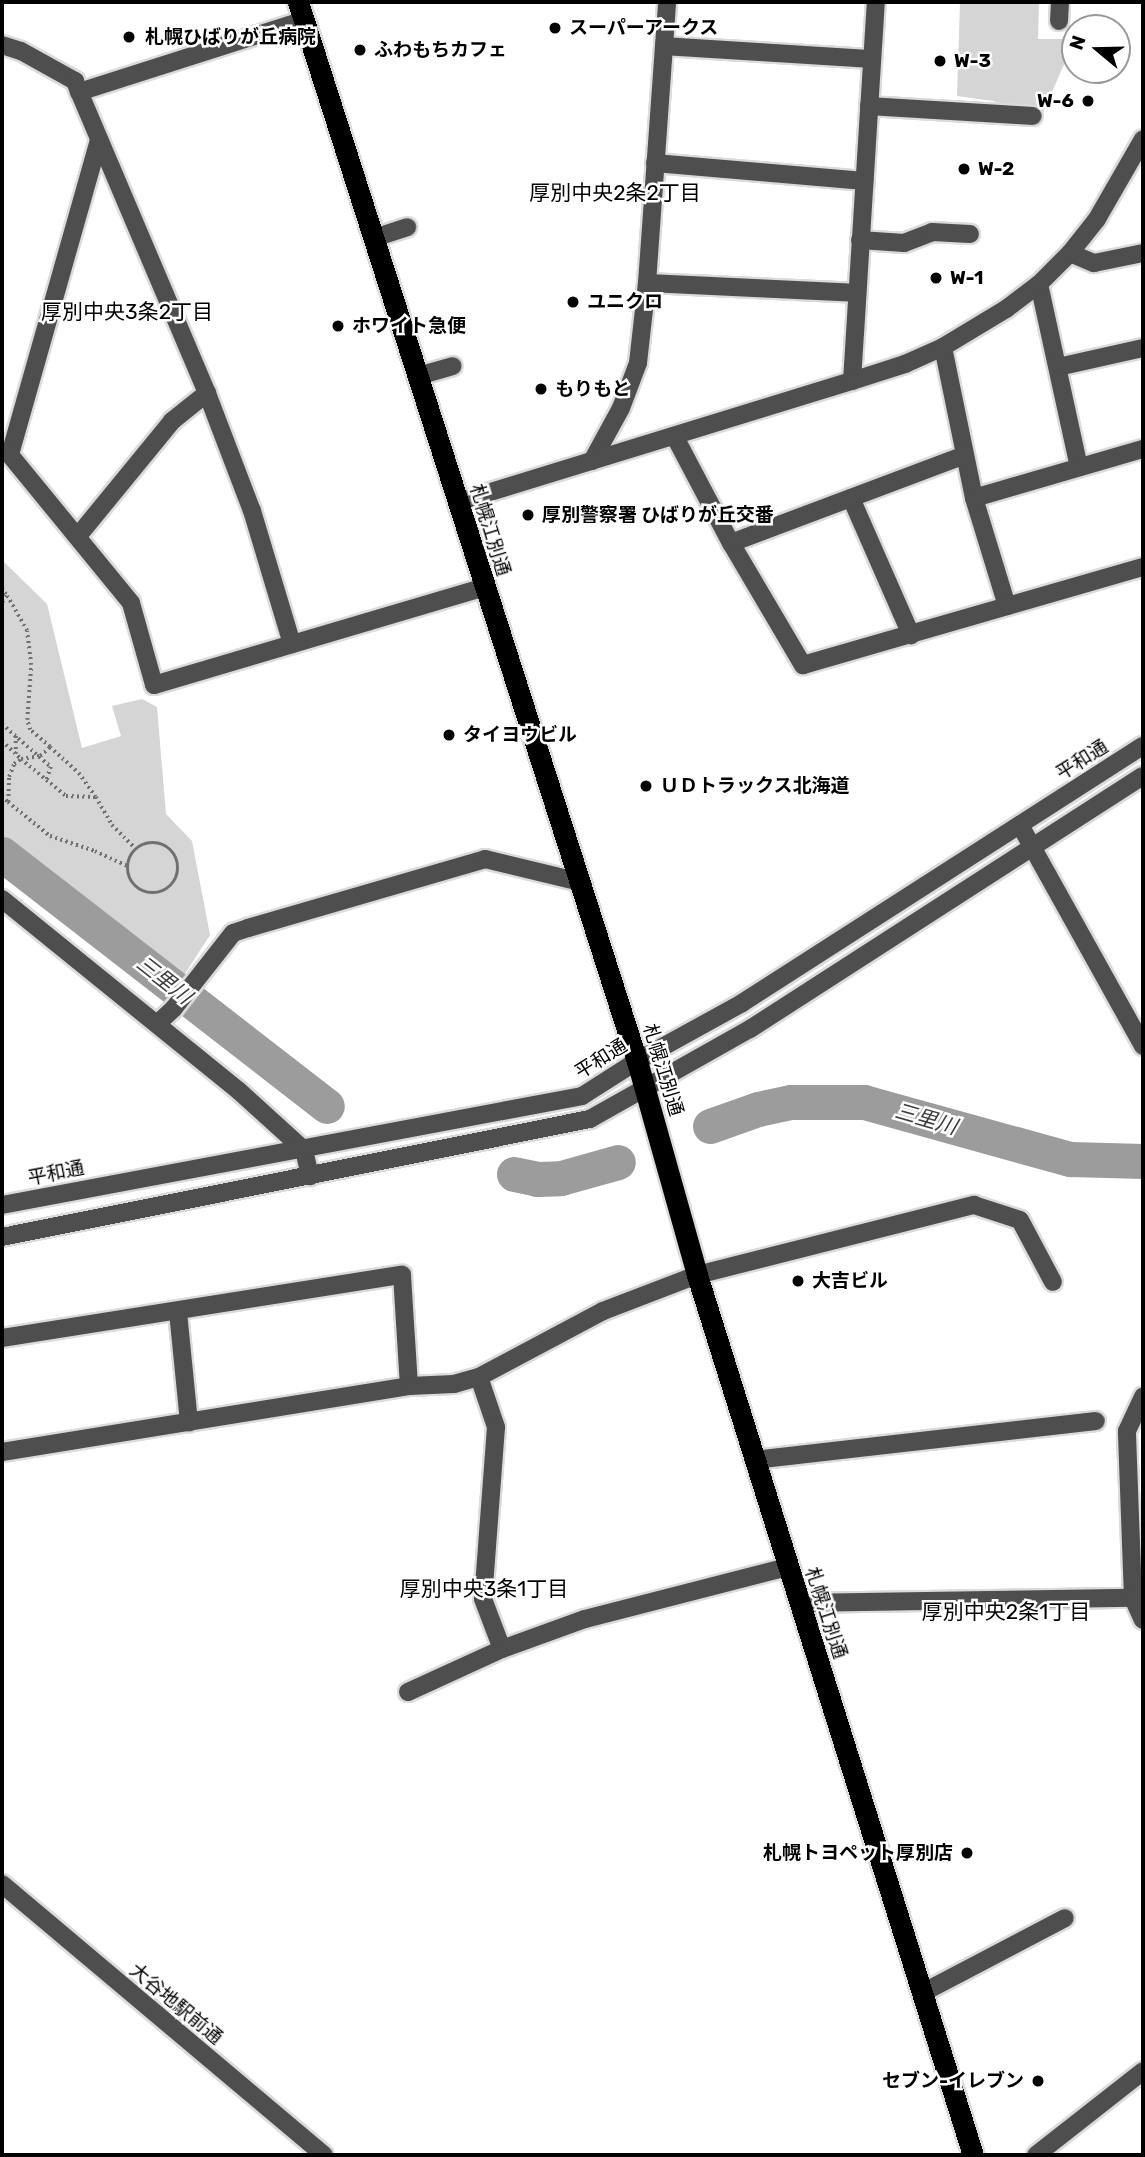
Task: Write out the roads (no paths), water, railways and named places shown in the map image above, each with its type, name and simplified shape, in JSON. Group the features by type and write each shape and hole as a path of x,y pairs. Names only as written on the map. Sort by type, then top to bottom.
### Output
{"highway":[{"name":"札幌江別通","path":"301,11 637,1060 697,1275 973,2155"}],"street":[{"path":"592,461 621,408 638,363 647,283 667,2"},
{"path":"852,381 876,2"},
{"path":"1059,21 1060,2"},
{"path":"79,92 301,11"},
{"path":"2,45 21,51 75,81 206,393 252,511 292,644"},
{"path":"664,46 872,59"},
{"path":"869,106 1033,116"},
{"path":"458,502 852,381 905,364 943,347 1006,309 1038,284 1070,253 1097,219 1143,139"},
{"path":"99,140 10,455 131,603 154,685 484,587"},
{"path":"655,163 864,181"},
{"path":"374,238 407,227"},
{"path":"860,240 904,243 932,232 971,234"},
{"path":"1070,253 1094,263 1143,253"},
{"path":"647,283 856,293"},
{"path":"1038,284 1079,467"},
{"path":"943,347 974,498 1007,606"},
{"path":"1058,368 1143,348"},
{"path":"418,376 453,366"},
{"path":"78,536 172,421 206,393"},
{"path":"675,437 731,543 803,665 1143,568"},
{"path":"974,498 1143,449"},
{"path":"731,543 965,456"},
{"path":"851,498 911,635"},
{"name":"平和通","path":"2,1205 582,1096 637,1060 742,1003 1143,746"},
{"path":"2,1237 590,1119 750,1029 1143,776"},
{"path":"1020,825 1143,1046"},
{"path":"157,1024 174,1009 233,933 485,859 580,882"},
{"path":"2,899 157,1024 304,1150 310,1176"},
{"path":"2,1452 409,1386 454,1384 479,1377 603,1311 697,1275 974,1205 1020,1220 1053,1282"},
{"path":"2,1338 402,1275 409,1386"},
{"path":"178,1312 189,1422"},
{"path":"479,1377 496,1427 483,1598 502,1649"},
{"path":"1143,1395 1127,1431 1133,1598 1143,1620"},
{"path":"754,1460 1096,1421"},
{"path":"408,1692 502,1649 585,1619 787,1567"},
{"path":"799,1603 1133,1598"},
{"name":"大谷地駅前通","path":"2,1884 324,2155"},
{"path":"924,1992 1065,1918"},
{"path":"1036,2155 1143,2071"}],"waterway":[{"name":"三里川","path":"2,854 327,1106"},
{"name":"三里川","path":"710,1126 758,1109 791,1102 864,1102 1070,1159 1143,1161"},
{"name":"三里川","path":"514,1174 537,1179 561,1178 618,1162"}],"place":[{"name":"スーパーアークス","path":"555,28"},
{"name":"札幌ひばりが丘病院","path":"129,37"},
{"name":"ふわもちカフェ","path":"360,50"},
{"name":"W-3","path":"940,61"},
{"name":"W-6","path":"1088,101"},
{"name":"W-2","path":"964,169"},
{"name":"W-1","path":"936,278"},
{"name":"ユニクロ","path":"573,302"},
{"name":"ホワイト急便","path":"338,326"},
{"name":"もりもと","path":"541,389"},
{"name":"厚別警察署 ひばりが丘交番","path":"528,515"},
{"name":"タイヨウビル","path":"449,735"},
{"name":"ＵＤトラックス北海道","path":"646,786"},
{"name":"大吉ビル","path":"798,1281"},
{"name":"札幌トヨペット厚別店","path":"967,1853"},
{"name":"セブン-イレブン","path":"1038,2081"}],"district":[{"name":"厚別中央2条2丁目","path":"615,193"},
{"name":"厚別中央3条2丁目","path":"127,312"},
{"name":"厚別中央3条1丁目","path":"484,1589"},
{"name":"厚別中央2条1丁目","path":"1006,1612"}]}
